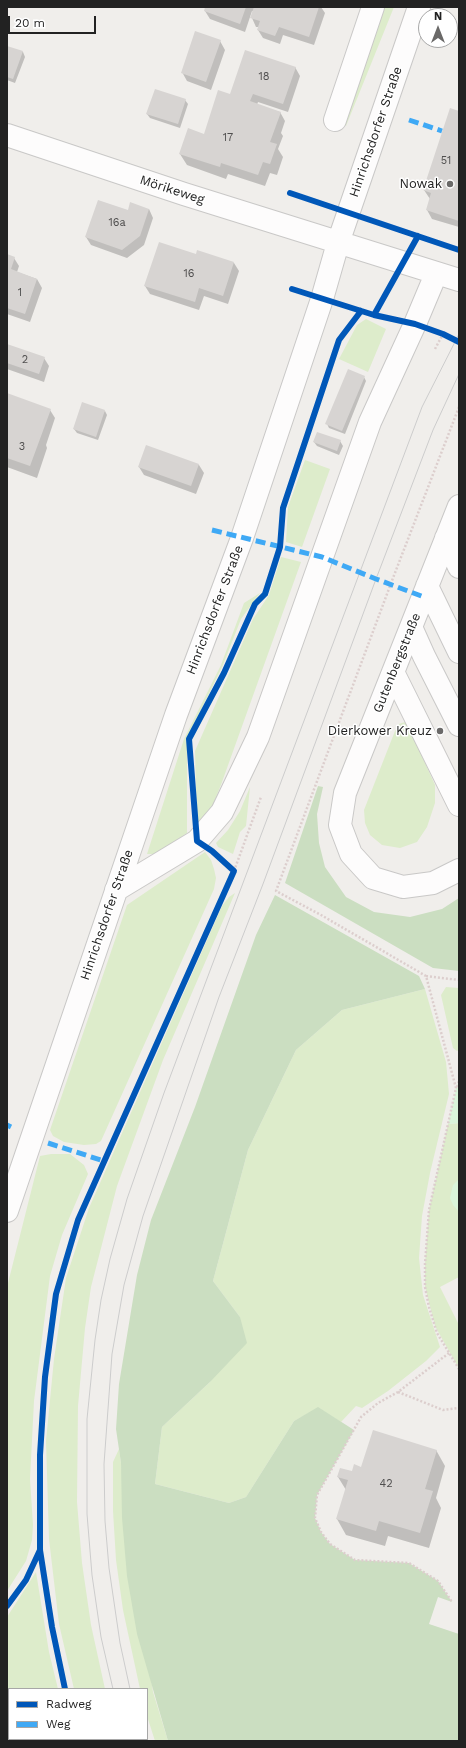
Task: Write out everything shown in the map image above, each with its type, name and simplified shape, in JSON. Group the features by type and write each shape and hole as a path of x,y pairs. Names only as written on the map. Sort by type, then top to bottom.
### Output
{"street":[{"path":"335,120 373,7"},
{"name":"Hinrichsdorfer Straße","path":"7,1211 176,715 242,538 319,306 338,243 419,7"},
{"name":"Mörikeweg","path":"7,135 140,180 338,243"},
{"path":"338,243 459,280"},
{"path":"116,890 197,841 222,812 258,737 370,422 436,274"},
{"name":"Gutenbergstraße","path":"459,506 345,793 340,825 351,854 373,878 403,887 433,883 459,870"},
{"path":"446,538 459,567"},
{"path":"427,586 459,652"},
{"path":"411,627 459,725"},
{"path":"393,672 459,806"}],"path":[{"path":"459,407 393,578 276,891 321,915 426,976 459,980"},
{"path":"229,866 234,871 263,789"},
{"path":"426,976 456,1088"},
{"path":"459,1081 456,1088 429,1210 425,1264 425,1287 437,1333 459,1369"},
{"path":"449,1353 398,1392 378,1403 361,1417 317,1495 315,1518 321,1532 330,1544 355,1560 409,1563 438,1581 452,1602"},
{"path":"398,1392 443,1410 459,1408"}],"green space":[{"path":"380,7 394,7 346,126 340,121"},
{"path":"366,319 386,329 368,372 339,359 357,325"},
{"path":"305,460 330,469 302,547 286,542 288,507"},
{"path":"281,557 301,562 212,808 197,825 195,751 253,619 269,595"},
{"path":"260,593 241,619 223,665 187,739 187,833 156,854 147,854 184,739 221,665 244,603"},
{"path":"405,722 409,727 435,785 435,803 427,827 417,842 400,848 382,845 370,835 365,823 364,810 395,731 399,724"},
{"path":"318,786 323,787 317,814 319,843 325,867 346,897 374,912 410,917 442,909 459,898 459,971 433,968 285,883"},
{"path":"250,787 246,826 240,832 233,854 218,847 216,843 228,830 240,811"},
{"path":"205,852 211,860 214,869 216,878 214,889 101,1141 96,1144 84,1145 64,1142 53,1136 50,1130 127,905"},
{"path":"235,893 163,1060 117,1186 91,1287 85,1328 78,1406 77,1502 82,1563 91,1625 105,1688 74,1688 59,1624 49,1539 46,1441 54,1359 66,1278 89,1208 222,906 229,897"},
{"path":"275,895 419,976 425,989 342,1010 296,1050 248,1150 213,1281 240,1317 247,1343 210,1382 162,1427 155,1484 229,1503 246,1497 294,1421 318,1407 354,1430 317,1495 315,1518 321,1532 330,1544 355,1560 409,1563 438,1581 452,1602 438,1597 429,1624 459,1634 459,1741 168,1741 137,1634 127,1576 122,1518 121,1463 116,1429 119,1384 137,1275 151,1220 195,1107 256,935"},
{"path":"446,987 459,988 459,1050 457,1051 453,1048 441,995"},
{"path":"425,989 446,1062 449,1094 430,1173 422,1216 419,1258 423,1295 440,1347 426,1361 388,1391 362,1408 356,1406 341,1422 318,1408 294,1421 246,1497 229,1503 155,1484 162,1427 210,1382 240,1317 213,1281 248,1150 296,1050 342,1010"},
{"path":"459,1081 459,1123 448,1124 456,1088"},
{"path":"459,1123 459,1277 440,1287 459,1325 459,1369 435,1326 425,1287 425,1264 429,1210 448,1124"},
{"path":"51,1154 70,1154 84,1165 88,1174 62,1235 50,1276 34,1401 30,1479 33,1525 32,1540 26,1561 7,1591 7,1287 40,1156"},
{"path":"459,1179 459,1212 453,1205 450,1198 453,1185"},
{"path":"119,1449 153,1692 168,1741 155,1741 148,1719 148,1688 140,1688 123,1610 116,1560 113,1511 113,1462"},
{"path":"36,1572 49,1652 58,1688 8,1688 8,1740 70,1741 7,1741 7,1617"}],"building":[{"path":"205,7 246,7 240,24 204,11"},
{"path":"254,7 319,7 309,37 279,27 275,36 257,30 260,21 250,18"},
{"path":"195,31 221,40 206,82 181,73"},
{"path":"7,46 23,51 13,79 7,77"},
{"path":"245,50 296,67 283,104 253,94 250,101 281,112 270,142 277,144 270,164 263,162 258,175 221,163 220,167 179,154 188,128 204,134 218,90 230,94"},
{"path":"155,89 186,99 178,124 146,114"},
{"path":"450,108 459,111 459,221 426,210 431,193 423,190"},
{"path":"98,200 128,210 130,202 149,209 140,236 122,250 85,237"},
{"path":"159,242 196,254 197,250 234,262 223,296 199,288 195,302 144,286"},
{"path":"7,254 15,257 11,269 37,279 25,314 7,308"},
{"path":"7,344 45,357 39,374 7,363"},
{"path":"348,369 365,376 342,431 325,424"},
{"path":"7,393 51,409 30,466 7,458"},
{"path":"82,402 105,410 96,437 73,429"},
{"path":"317,432 341,440 337,451 313,442"},
{"path":"146,445 199,464 191,486 138,467"},
{"path":"373,1430 437,1450 425,1489 433,1491 420,1533 379,1521 376,1531 336,1519 348,1480 337,1477 340,1468 352,1471 354,1464 361,1467"}],"tram line":[{"path":"113,1688 101,1637 92,1575 87,1514 87,1419 95,1340 101,1300 110,1259 127,1199 164,1093 422,407 459,334"},
{"path":"130,1688 120,1643 109,1568 105,1521 104,1464 112,1354 124,1285 143,1216 219,997 263,884 433,430 459,374"}],"marked path":[{"path":"409,120 442,131"},
{"path":"212,530 322,557 424,597"},
{"path":"7,1125 11,1127"},
{"path":"48,1143 104,1161"}],"cycle path":[{"path":"290,193 459,250"},
{"path":"374,315 418,236"},
{"path":"292,289 374,315 415,324 443,334 459,342"},
{"path":"65,1688 52,1627 40,1550 40,1455 45,1377 56,1294 78,1220 234,871 212,851 197,841 189,739 224,673 255,604 265,594 280,547 283,508 339,340 361,311"},
{"path":"7,1606 26,1580 40,1550"}],"place":[{"name":"Nowak","path":"450,184"},
{"name":"Dierkower Kreuz","path":"440,731"}]}
